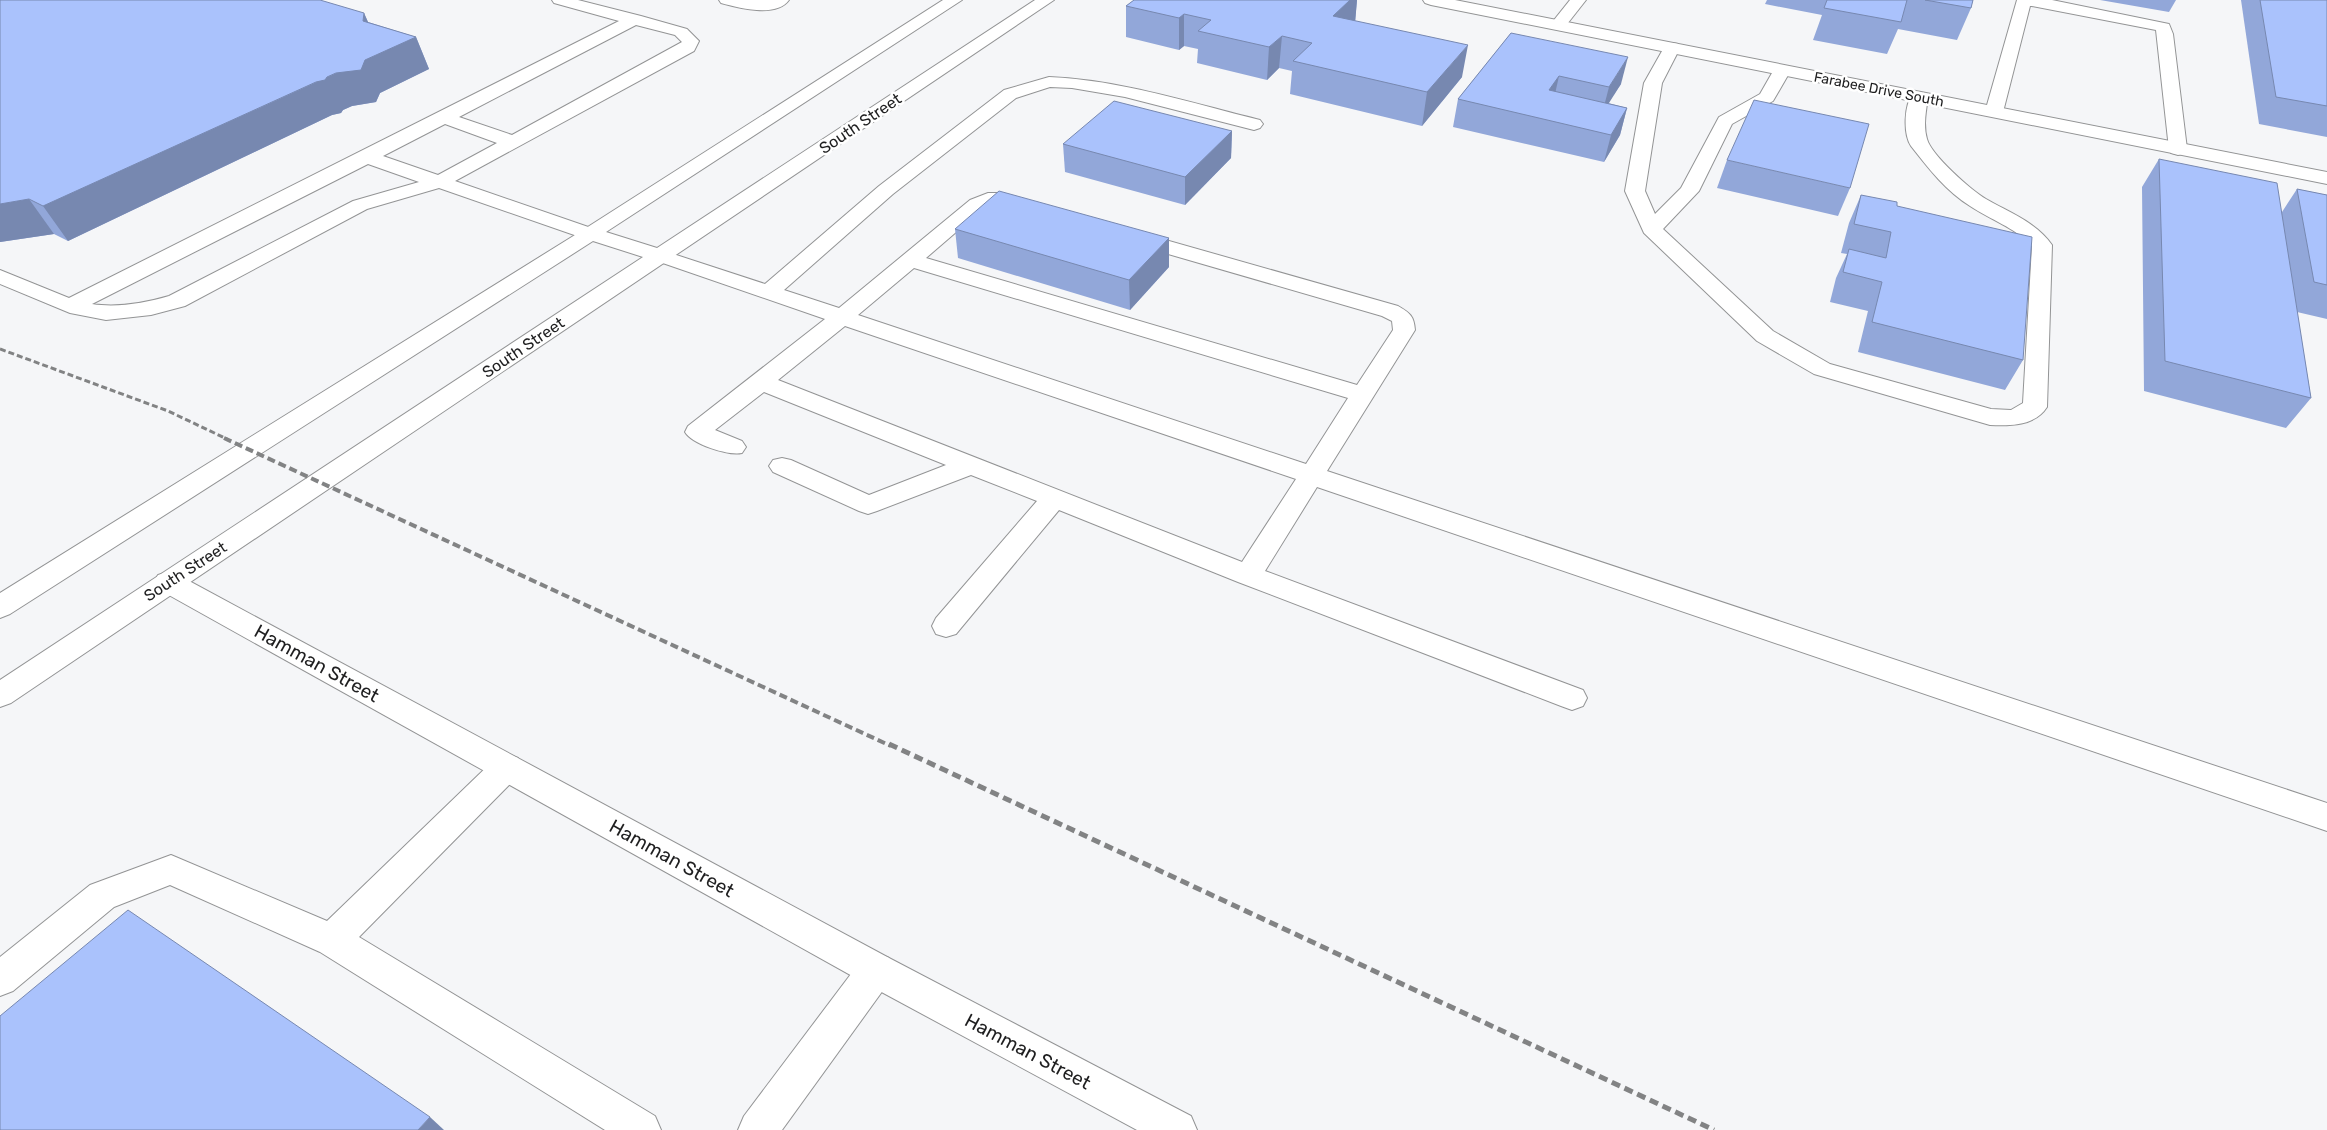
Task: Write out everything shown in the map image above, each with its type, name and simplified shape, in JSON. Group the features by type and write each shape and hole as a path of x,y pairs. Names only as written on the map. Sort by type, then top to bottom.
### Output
{"main road":[{"path":"0,276 70,306 106,313 150,308 177,301 360,205 439,182 688,47 691,41 681,32 560,0"},
{"path":"727,0 750,6 776,3 782,0"},
{"path":"0,607 590,234 954,0"},
{"name":"South Street","path":"0,695 1046,0"},
{"name":"Farabee Drive South","path":"1431,0 2327,178"},
{"path":"1558,25 1578,0"},
{"path":"1994,112 2023,3 2032,1 2159,25 2163,27 2165,34 2178,149"},
{"path":"70,306 367,157 635,19"},
{"path":"1672,48 1653,83 1635,191 1651,229 1765,336 1822,370 1990,417 2015,418 2035,407 2042,245 2027,229 1977,202 1941,172 1918,142 1915,122 1919,97"},
{"path":"1651,229 1689,190 1725,122 1767,97 1782,70"},
{"path":"769,292 886,190 1010,94 1049,82 1072,83 1125,92 1254,124"},
{"path":"443,117 513,142"},
{"path":"367,157 590,234 769,292 2327,817"},
{"path":"733,447 697,432 842,317 977,204 988,199 1000,199 1390,311 1403,318 1404,330 1313,476 1248,575"},
{"path":"911,260 1363,395"},
{"path":"761,382 1248,575 1572,698"},
{"path":"782,466 868,505 971,465"},
{"path":"946,626 1054,498"},
{"name":"Hamman Street","path":"168,582 876,970 1177,1130"},
{"path":"332,940 507,767"},
{"path":"0,979 102,896 170,870 332,940 641,1130"},
{"path":"758,1130 876,970"}],"building":[{"path":"0,0 320,0 364,13 363,21 416,37 365,60 361,70 336,73 325,80 316,82 43,206 29,199 0,204"},
{"path":"1134,0 1350,0 1333,16 1468,45 1427,92 1293,61 1312,43 1282,36 1269,47 1198,31 1211,20 1184,14 1179,18 1126,6"},
{"path":"1827,0 1907,0 1901,22 1824,8"},
{"path":"1925,0 1973,0 1971,8"},
{"path":"2260,0 2327,0 2327,106 2276,97"},
{"path":"1511,33 1628,57 1609,87 1559,76 1549,90 1627,108 1611,135 1458,99"},
{"path":"1754,100 1869,124 1850,188 1727,160"},
{"path":"1114,101 1232,131 1185,177 1063,144"},
{"path":"2159,159 2277,183 2311,398 2165,361"},
{"path":"2297,189 2327,195 2327,285 2314,282"},
{"path":"999,191 1169,238 1129,280 955,229"},
{"path":"1861,195 1897,202 1897,206 2032,237 2023,360 1872,322 1882,282 1843,272 1849,249 1886,258 1891,232 1854,224"},
{"path":"128,910 430,1117 418,1130 0,1130 0,1016"}],"railway":[{"path":"0,349 168,411 227,439"},
{"path":"224,438 891,746"},
{"path":"889,744 1714,1130"}]}
